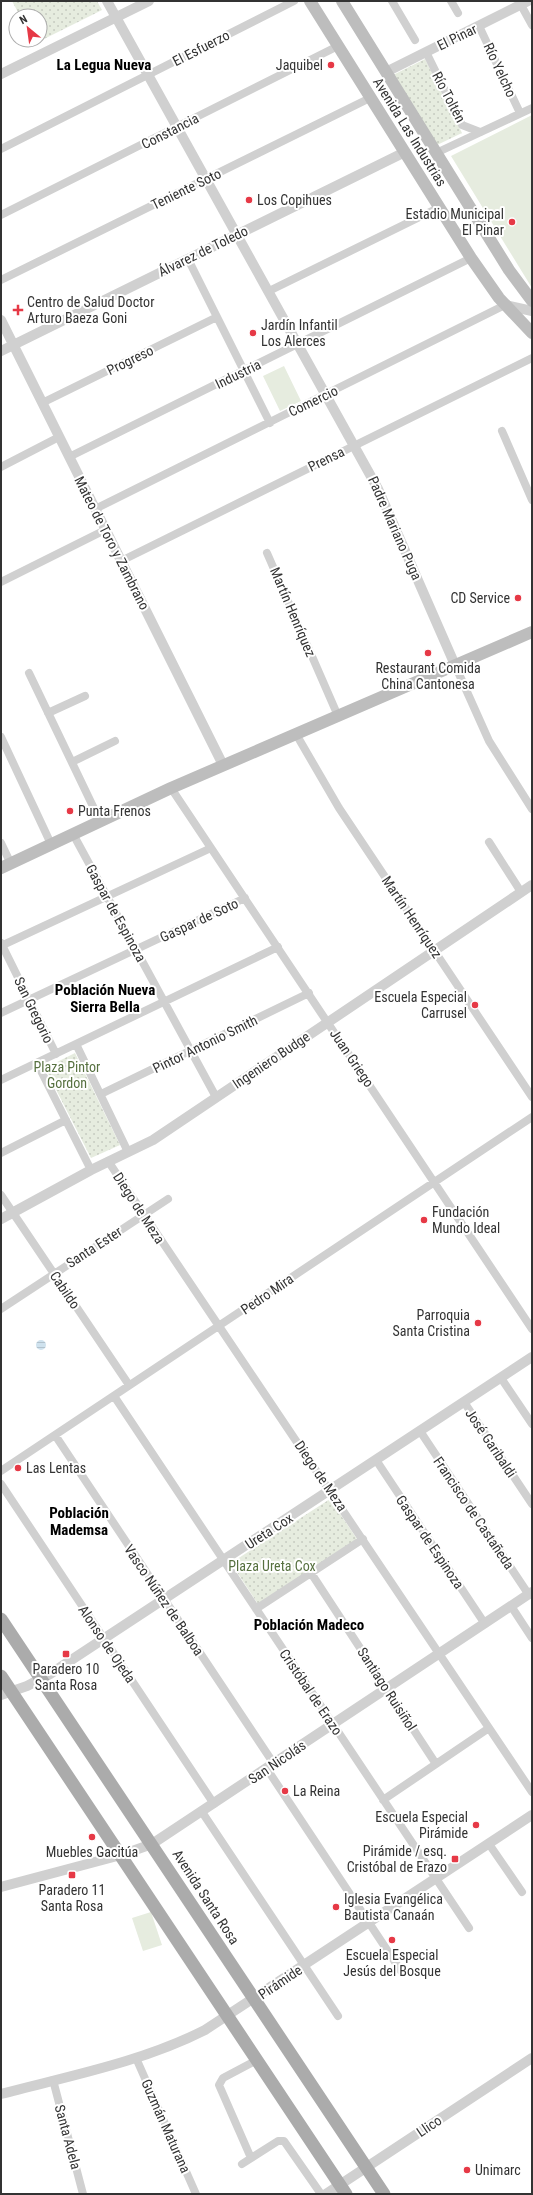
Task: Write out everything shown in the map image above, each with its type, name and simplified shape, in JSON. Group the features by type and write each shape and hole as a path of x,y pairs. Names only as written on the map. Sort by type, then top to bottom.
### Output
{"main road":[{"name":"Avenida Las Industrias","path":"310,1 471,258 505,305 532,333"},
{"name":"Avenida Las Industrias","path":"342,1 509,270 532,300"},
{"path":"6,866 171,788 532,632"},
{"name":"Avenida Santa Rosa","path":"1,1619 384,2194"},
{"path":"1,1676 6,1694 121,1855 343,2190"}],"street":[{"path":"107,1 326,395"},
{"path":"1,74 149,1"},
{"name":"El Esfuerzo","path":"1,149 294,1"},
{"path":"392,1 415,40"},
{"path":"451,1 458,13"},
{"path":"524,3 532,25"},
{"name":"El Pinar","path":"386,72 524,3"},
{"name":"Río Yelcho","path":"479,26 520,113"},
{"name":"Constancia","path":"1,215 338,46"},
{"name":"Río Toltén","path":"426,52 462,125 480,132"},
{"name":"Teniente Soto","path":"1,280 370,98"},
{"path":"436,153 532,108"},
{"name":"Álvarez de Toledo","path":"1,351 405,152"},
{"path":"269,291 440,207"},
{"name":"Industria","path":"69,457 471,258"},
{"path":"188,259 270,423"},
{"path":"505,305 532,311"},
{"name":"Comercio","path":"95,509 505,305"},
{"name":"Progreso","path":"42,403 217,317"},
{"name":"Mateo de Toro y Zambrano","path":"1,320 223,765"},
{"name":"Prensa","path":"121,561 532,358"},
{"name":"Padre Mariano Puga","path":"326,395 384,501 455,665"},
{"path":"502,431 532,500"},
{"path":"1,467 59,437"},
{"path":"1,582 105,530"},
{"name":"Martín Henríquez","path":"267,553 338,716"},
{"path":"455,665 489,741 532,809"},
{"path":"28,673 100,821"},
{"path":"48,714 85,696"},
{"name":"Martín Henríquez","path":"296,734 326,788 532,1097"},
{"path":"1,736 52,844"},
{"path":"72,762 115,742"},
{"name":"Juan Griego","path":"171,788 532,1329"},
{"name":"Gaspar de Espinoza","path":"73,834 216,1098"},
{"path":"489,842 521,892"},
{"path":"1,843 6,866"},
{"path":"1,945 211,848"},
{"name":"Ingeniero Budge","path":"1,1219 108,1161 152,1140 532,885"},
{"name":"Gaspar de Soto","path":"1,1013 245,898"},
{"name":"San Gregorio","path":"1,945 56,1054"},
{"path":"1,1080 278,947"},
{"name":"Pintor Antonio Smith","path":"101,1094 308,993"},
{"name":"San Gregorio","path":"76,1044 128,1152"},
{"name":"San Gregorio","path":"37,1063 91,1170"},
{"name":"Pedro Mira","path":"1,1471 532,1117"},
{"path":"1,1153 66,1120"},
{"name":"Diego de Meza","path":"108,1161 218,1326 331,1490 532,1792"},
{"name":"Cabildo","path":"1,1194 129,1385"},
{"name":"Santa Ester","path":"1,1309 168,1199"},
{"name":"Ureta Cox","path":"6,1694 41,1679 104,1639 532,1357"},
{"path":"503,1376 532,1416"},
{"path":"503,1376 532,1424"},
{"name":"Cristóbal de Erazo","path":"114,1396 469,1928"},
{"name":"José Garibaldi","path":"464,1402 532,1504"},
{"name":"Francisco de Castañeda","path":"420,1431 530,1593"},
{"name":"Vasco Núñez de Balboa","path":"55,1435 164,1600 401,1971"},
{"name":"Gaspar de Espinoza","path":"376,1460 485,1624"},
{"name":"Alonso de Ojeda","path":"1,1484 214,1804"},
{"path":"256,1609 363,1539"},
{"name":"Santiago Ruisiñol","path":"311,1573 436,1764"},
{"name":"San Nicolás","path":"1,1886 121,1855 152,1844 530,1593"},
{"path":"511,1606 532,1638"},
{"path":"383,1800 490,1728"},
{"path":"202,1812 338,2016"},
{"name":"Pirámide","path":"1,2094 136,2058 194,2036 254,1999 532,1815"},
{"path":"489,1844 522,1892"},
{"name":"Guzmán Maturana","path":"136,2058 196,2194"},
{"name":"Llico","path":"326,2194 343,2190 366,2168 532,2058"},
{"path":"251,2158 219,2085 223,2078 257,2060"},
{"name":"Santa Adela","path":"53,2080 83,2194"},
{"path":"242,2164 278,2141 284,2141 321,2194"}],"green space":[{"path":"12,1 97,1 102,10 48,37 48,8 16,8"},
{"path":"425,59 462,133 437,145 391,76"},
{"name":"Estadio Municipal El Pinar","path":"532,115 532,288 451,156"},
{"path":"284,366 301,401 280,411 263,376"},
{"name":"Plaza Pintor Gordon","path":"75,1053 120,1145 91,1158 45,1068"},
{"name":"Plaza Ureta Cox","path":"330,1499 357,1539 258,1604 231,1563"},
{"path":"151,1912 162,1945 143,1951 132,1918"}],"water":[{"path":"39,1340 43,1340 45,1341 45,1349 39,1350 36,1347 36,1343"}],"place":[{"name":"Jaquibel","path":"331,65"},
{"name":"Los Copihues","path":"249,200"},
{"name":"Estadio Municipal El Pinar","path":"512,222"},
{"name":"Centro de Salud Doctor Arturo Baeza Goni","path":"18,310"},
{"name":"Jardín Infantil Los Alerces","path":"253,333"},
{"name":"CD Service","path":"518,598"},
{"name":"Restaurant Comida China Cantonesa","path":"428,653"},
{"name":"Punta Frenos","path":"70,811"},
{"name":"Escuela Especial Carrusel","path":"475,1005"},
{"name":"Fundación Mundo Ideal","path":"424,1220"},
{"name":"Parroquia Santa Cristina","path":"478,1323"},
{"name":"Las Lentas","path":"18,1468"},
{"name":"Paradero 10 Santa Rosa","path":"66,1654"},
{"name":"La Reina","path":"285,1791"},
{"name":"Escuela Especial Pirámide","path":"476,1825"},
{"name":"Muebles Gacitúa","path":"92,1837"},
{"name":"Pirámide / esq. Cristóbal de Erazo","path":"455,1859"},
{"name":"Paradero 11 Santa Rosa","path":"72,1875"},
{"name":"Iglesia Evangélica Bautista Canaán","path":"336,1907"},
{"name":"Escuela Especial Jesús del Bosque","path":"392,1940"},
{"name":"Unimarc","path":"467,2170"}],"district":[{"name":"La Legua Nueva","path":"104,65"},
{"name":"Población Nueva Sierra Bella","path":"105,998"},
{"name":"Población Mademsa","path":"79,1522"},
{"name":"Población Madeco","path":"309,1625"}]}
